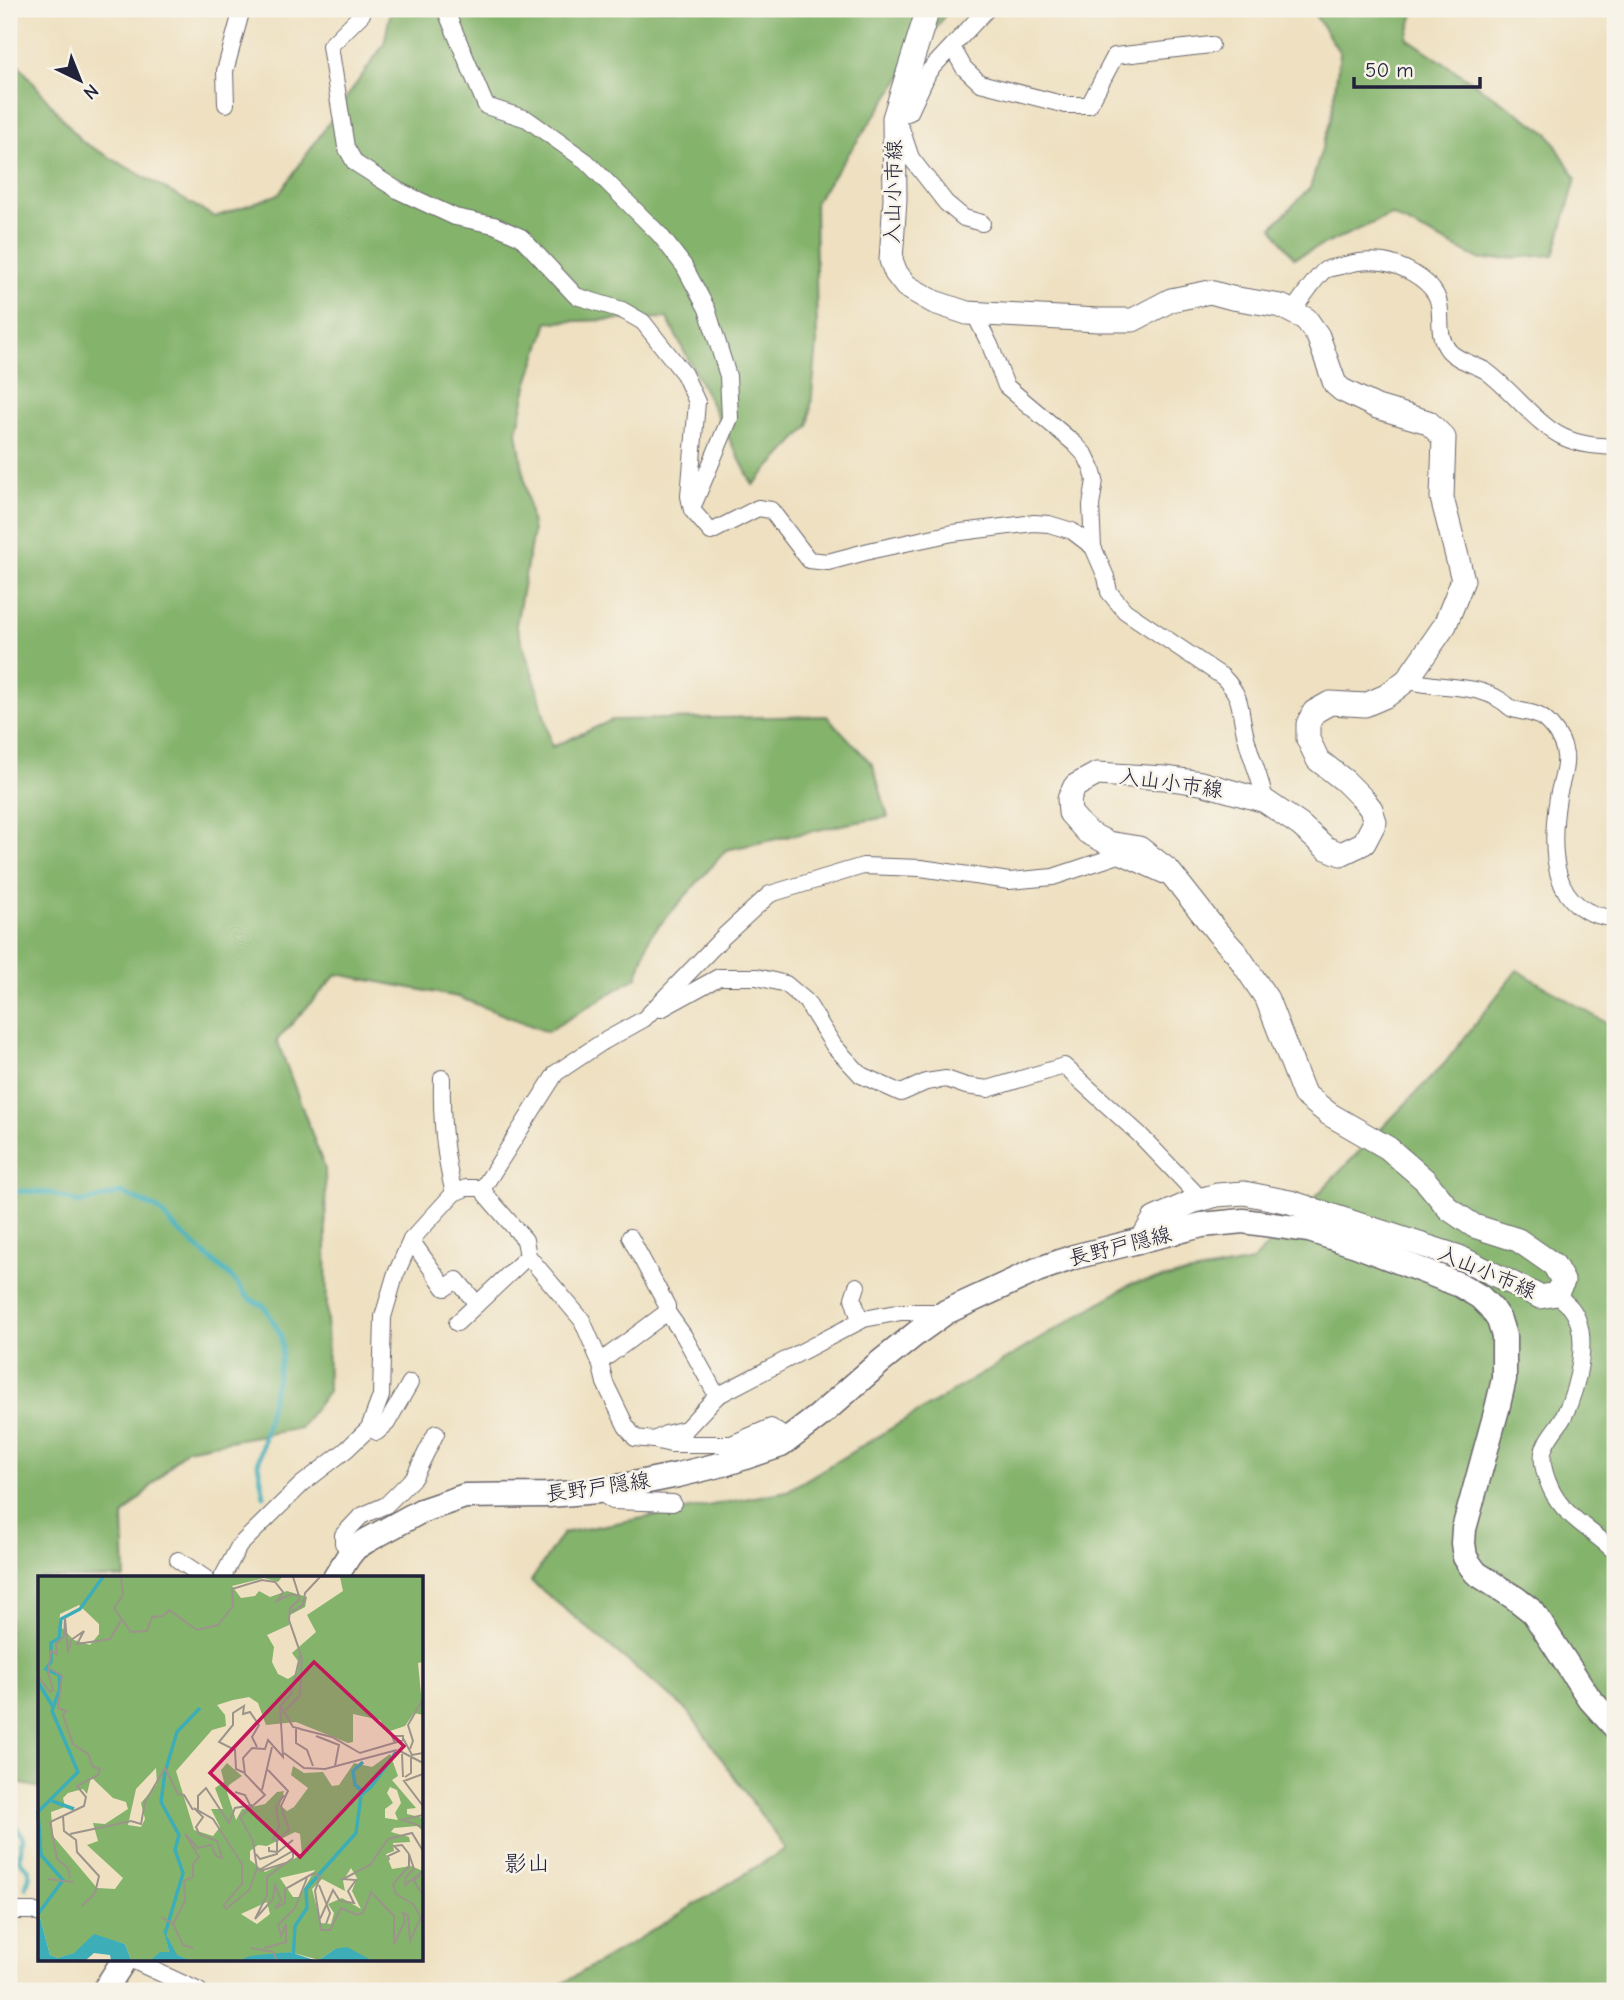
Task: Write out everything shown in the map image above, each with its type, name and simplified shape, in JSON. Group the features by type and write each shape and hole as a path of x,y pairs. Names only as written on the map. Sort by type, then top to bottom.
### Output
{"main road":[{"name":"入山小市線","path":"928,9 894,118 895,199 891,260 896,273 906,286 934,302 967,313 1098,320 1133,320 1171,300 1210,292 1232,299 1281,306 1306,319 1318,336 1335,384 1342,390 1377,407 1428,422 1444,438 1442,498 1463,580 1445,625 1407,680 1386,696 1364,705 1330,703 1314,712 1308,724 1308,739 1318,760 1345,781 1371,809 1375,822 1364,843 1341,854 1326,848 1300,825 1265,801 1201,783 1165,778 1097,774 1075,786 1069,799 1070,813 1087,832 1108,843 1139,848 1169,871 1237,954 1267,999 1304,1094 1329,1114 1388,1148 1425,1180 1449,1209 1474,1226 1518,1240 1554,1265 1563,1281 1556,1294 1540,1297 1459,1257 1290,1202 1244,1193 1201,1199 1154,1219 1140,1241"},
{"name":"長野戸隠線","path":"336,1576 351,1553 385,1529 421,1511 465,1496 549,1495 598,1490 727,1463 781,1445 878,1364 946,1312 1037,1270 1074,1257 1228,1221 1290,1226 1356,1245 1460,1285 1480,1297 1499,1320 1505,1346 1504,1379 1464,1530 1465,1557 1476,1573 1533,1612 1589,1698 1615,1727"},
{"path":"104,1991 123,1962"}],"street":[{"path":"226,104 225,71 242,9"},
{"path":"363,9 362,14 330,46 346,147 355,163 399,191 455,217 494,225 521,237 576,296 622,310 643,322 684,374 697,402 689,496 692,510 711,532 758,508 771,510 809,560 828,562 953,533 1034,523 1049,524 1072,531 1093,547"},
{"path":"445,9 486,106 527,119 586,161 660,235 684,266 707,309 728,376 730,418 692,510"},
{"path":"982,223 964,218 946,203 911,158 902,131 894,118 910,112 929,71 987,9"},
{"path":"952,47 964,68 980,83 1066,105 1088,105 1115,56 1211,45"},
{"path":"1292,311 1324,270 1356,262 1384,262 1399,267 1431,286 1438,298 1444,342 1452,354 1487,372 1562,437 1588,445 1615,447"},
{"path":"974,313 1006,386 1086,456 1094,480 1091,506 1093,547 1106,577 1109,592 1125,611 1223,677 1234,688 1242,707 1245,736 1265,801"},
{"path":"1407,680 1490,695 1512,709 1533,712 1550,725 1560,739 1565,755 1564,773 1556,805 1554,849 1560,882 1563,890 1586,911 1599,917 1615,919"},
{"path":"644,1019 724,936 770,894 863,866 921,868 1009,881 1053,877 1119,855 1162,875 1169,871"},
{"path":"483,1188 556,1073 601,1043 719,977 757,977 786,984 806,1001 834,1046 861,1075 901,1093 926,1082 946,1079 966,1086 988,1089 1064,1066 1139,1134 1201,1199"},
{"path":"442,1078 442,1115 448,1171 454,1193"},
{"path":"223,1576 239,1546 302,1484 346,1450 369,1428 381,1396 383,1317 395,1276 411,1240 454,1193 466,1188 483,1188"},
{"path":"483,1188 525,1240 528,1256 582,1320 606,1383 626,1426 635,1438 671,1444 731,1444 771,1427 789,1439"},
{"path":"630,1237 667,1306 667,1312 684,1336 717,1396"},
{"path":"411,1240 445,1288 457,1280 478,1304"},
{"path":"457,1323 528,1256"},
{"path":"857,1286 853,1298 860,1321"},
{"path":"1556,1294 1573,1309 1579,1324 1579,1376 1563,1418 1543,1450 1544,1470 1561,1505 1615,1552"},
{"path":"600,1362 667,1312"},
{"path":"654,1440 666,1434 686,1430 717,1396 860,1321 901,1312 946,1312"},
{"path":"369,1428 377,1432 387,1423 410,1383"},
{"path":"351,1553 344,1544 343,1535 361,1516 386,1505 414,1477 436,1433"},
{"path":"598,1490 613,1501 673,1503"},
{"path":"178,1560 202,1576"},
{"path":"9,1911 37,1913"},
{"path":"136,1962 199,1991"}],"green space":[{"path":"391,9 949,9 815,202 817,344 809,426 753,485 667,318 548,322 527,386 517,432 533,532 516,625 537,687 552,747 612,720 827,716 873,765 888,817 726,850 650,936 637,977 547,1032 458,997 337,974 277,1040 325,1169 328,1391 300,1428 186,1449 123,1516 125,1576 38,1576 38,1788 9,1781 9,53 81,141 215,217 279,194 384,44"},
{"path":"1311,9 1415,9 1407,38 1549,134 1576,179 1554,255 1481,260 1391,215 1294,258 1272,227 1310,188 1331,119 1340,53"},
{"path":"1517,970 1615,1028 1615,1991 550,1991 785,1849 688,1711 531,1581 563,1533 787,1491 1131,1284 1252,1262 1444,1064"}],"waterway":[{"path":"9,1194 21,1191 50,1193 80,1203 122,1193 158,1209 176,1229 231,1277 250,1299 264,1306 281,1335 282,1352 258,1464 264,1496"},
{"path":"9,1808 24,1839 20,1861 29,1869 26,1888"}],"district":[{"name":"影山","path":"527,1863"}]}
